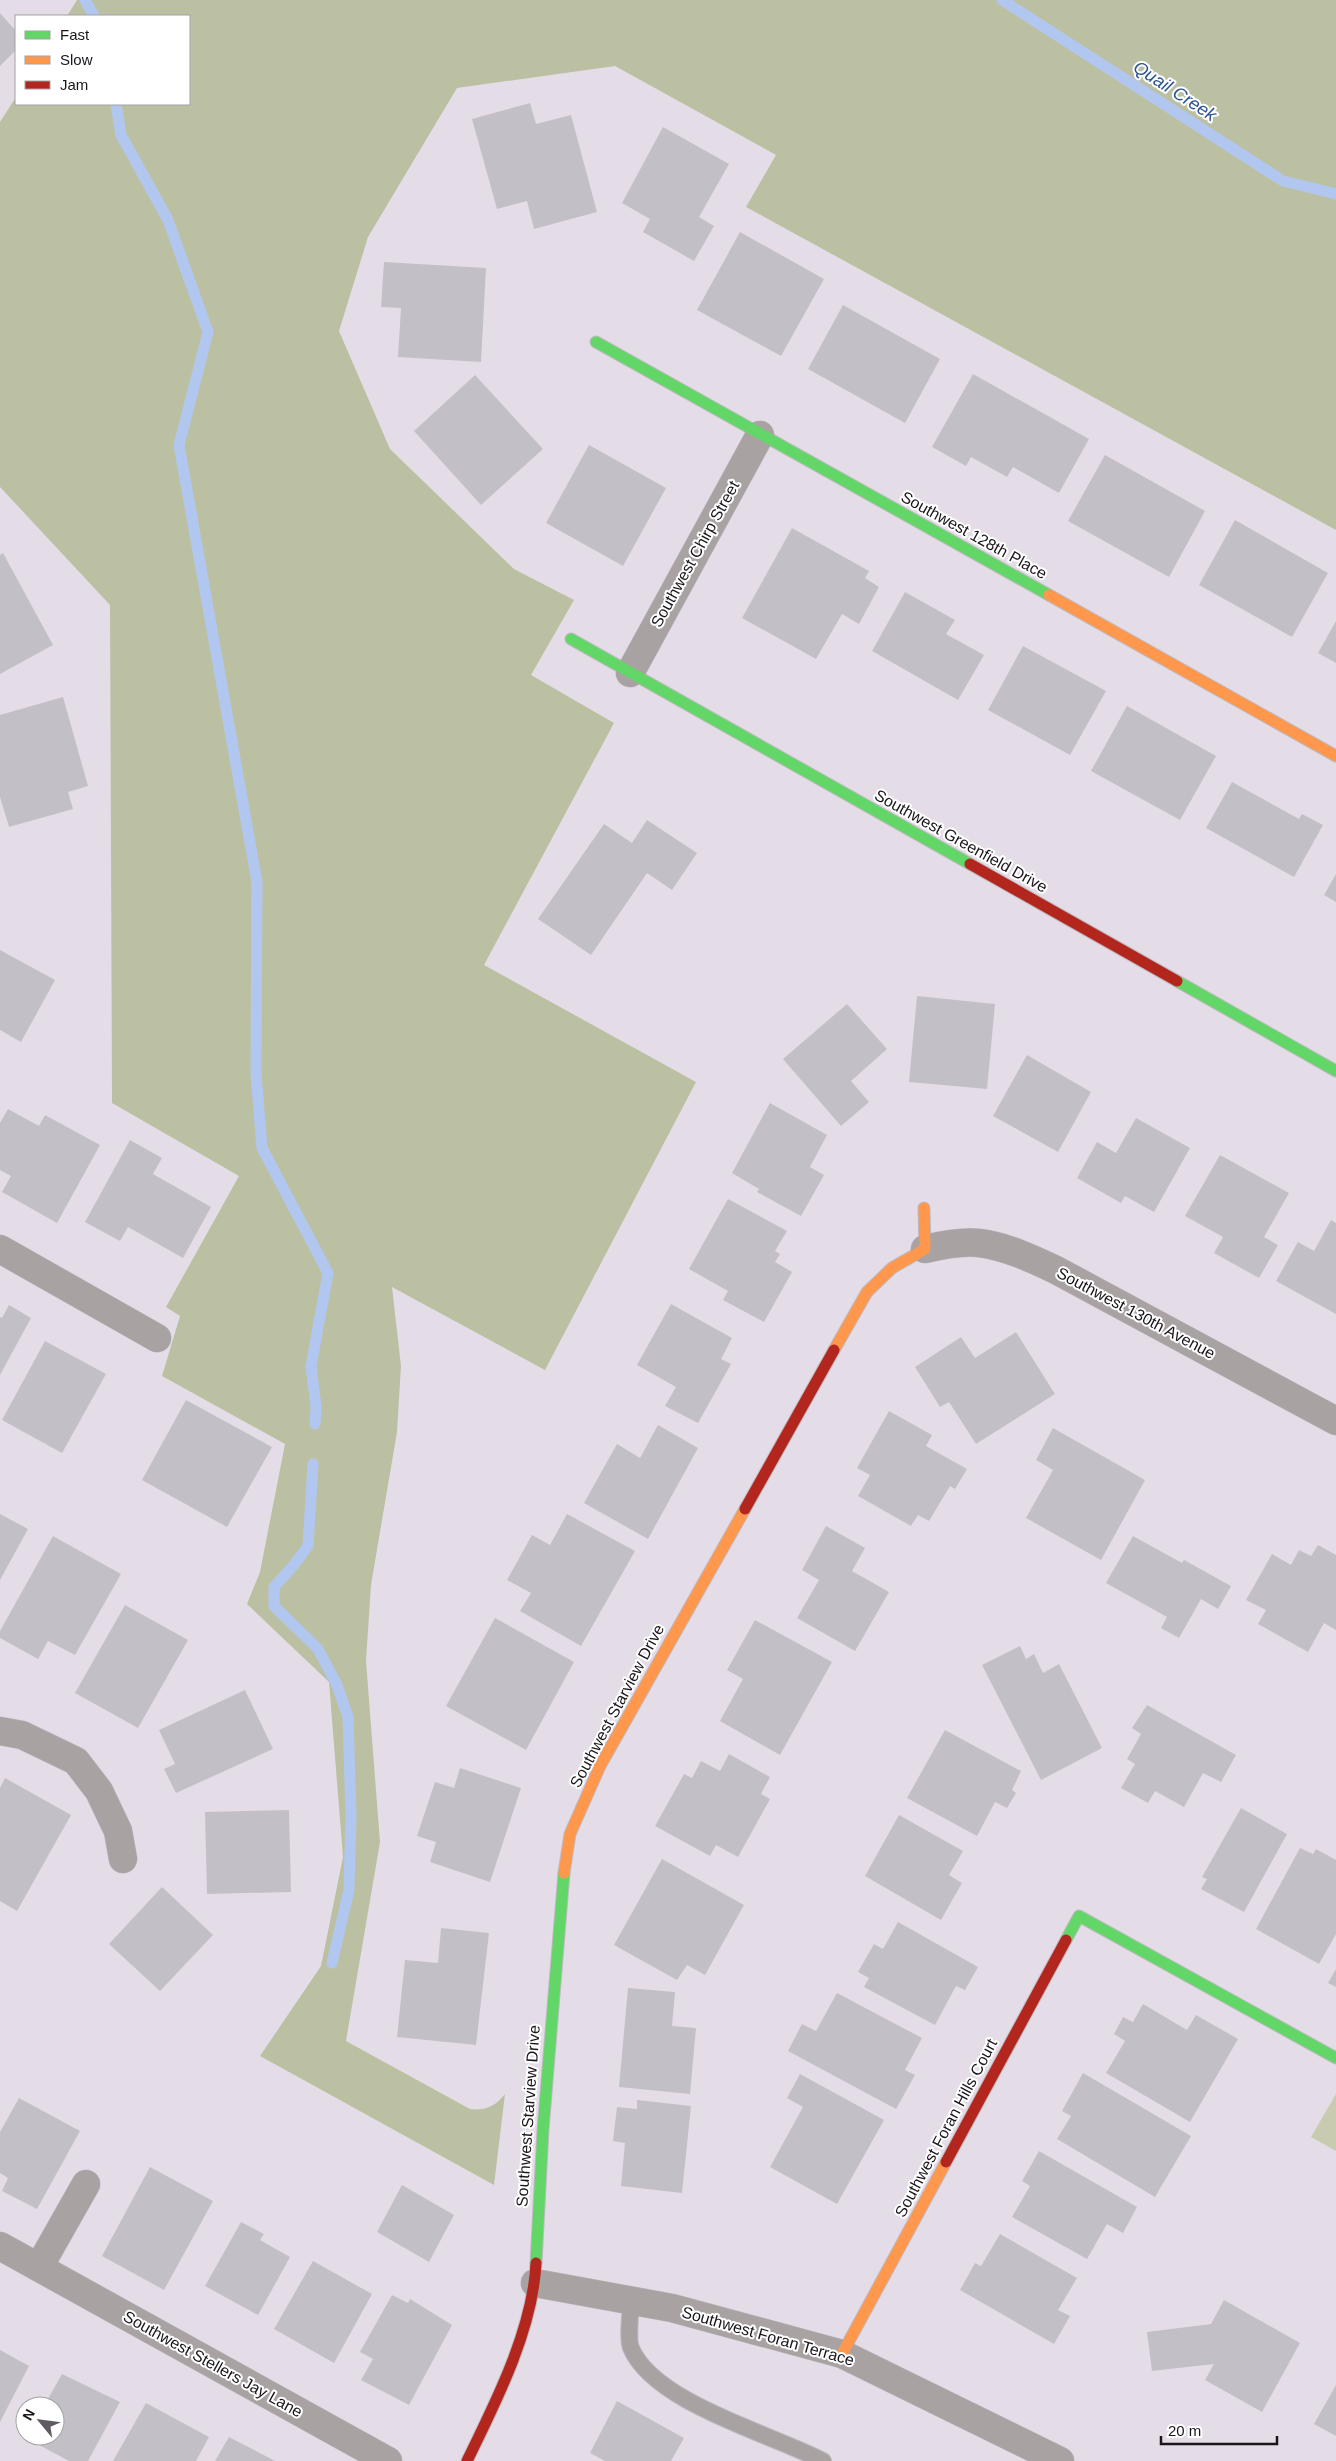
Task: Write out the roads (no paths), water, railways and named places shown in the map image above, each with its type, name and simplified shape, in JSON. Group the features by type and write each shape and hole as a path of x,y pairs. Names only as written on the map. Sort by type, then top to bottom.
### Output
{"street":[{"name":"Southwest 128th Place","path":"596,342 1336,756"},
{"name":"Southwest Chirp Street","path":"630,673 760,435"},
{"name":"Southwest Greenfield Drive","path":"571,639 1336,1071"},
{"path":"924,1208 925,1249"},
{"name":"Southwest 130th Avenue","path":"925,1249 947,1244 980,1243 1028,1257 1056,1270 1336,1421"},
{"path":"0,1249 157,1338"},
{"name":"Southwest Starview Drive","path":"467,2461 499,2396 518,2343 535,2283 543,2130 558,1930 570,1834 600,1766 868,1292 892,1268 925,1249"},
{"path":"0,1731 22,1736 76,1761 99,1791 118,1831 123,1858"},
{"name":"Southwest Foran Hills Court","path":"842,2354 1078,1916 1336,2058"},
{"path":"39,2267 86,2184"},
{"name":"Southwest Stellers Jay Lane","path":"0,2246 388,2461"},
{"name":"Southwest Foran Terrace","path":"535,2283 631,2299 742,2325 842,2354 1051,2456"}],"lane":[{"path":"631,2299 630,2346 639,2364 657,2381 727,2419 823,2461"}],"waterway":[{"path":"85,0 93,15"},
{"name":"Quail Creek","path":"1002,0 1283,181 1336,194"},
{"path":"116,105 121,135 168,220 208,332 179,445 257,882 256,1074 262,1148 328,1273 311,1366 316,1407 315,1424"},
{"path":"313,1464 308,1546 274,1587 274,1606 318,1649 337,1685 348,1717 351,1816 349,1890 332,1963"}]}
